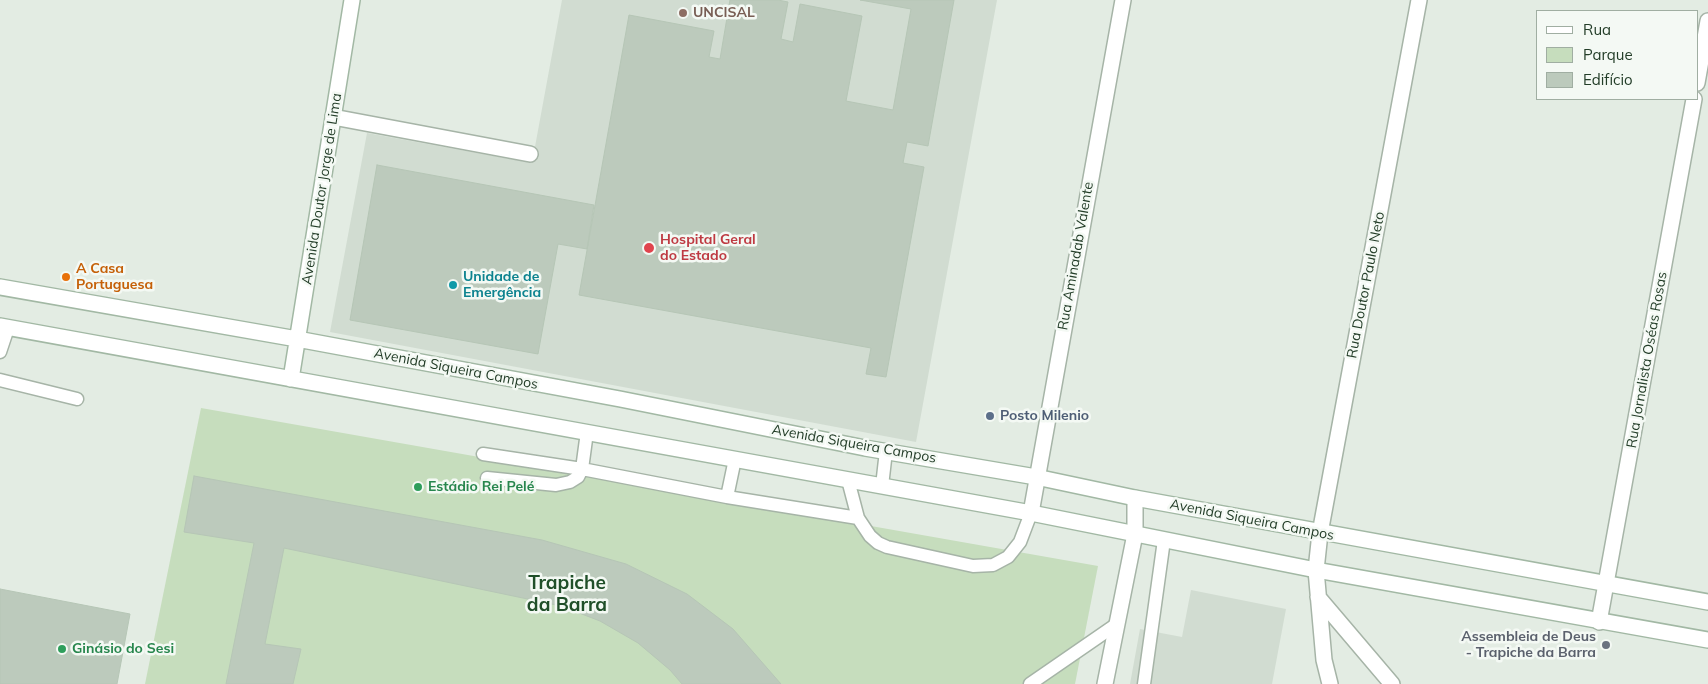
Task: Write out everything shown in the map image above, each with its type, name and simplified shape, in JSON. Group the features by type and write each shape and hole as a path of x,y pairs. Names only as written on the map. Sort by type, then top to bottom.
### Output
{"main road":[{"name":"Avenida Doutor Jorge de Lima","path":"291,379 352,0"},
{"name":"Rua Aminadab Valente","path":"1031,512 1123,0"},
{"name":"Rua Doutor Paulo Neto","path":"1330,684 1324,660 1316,570 1320,533 1419,0"},
{"path":"1698,77 1708,20"},
{"name":"Rua Jornalista Oséas Rosas","path":"1599,622 1694,100"},
{"path":"333,116 530,154"},
{"name":"Avenida Siqueira Campos","path":"0,287 297,339 886,451 1036,477 1320,533 1708,602"},
{"path":"4,327 1031,512 1316,570 1708,640"},
{"path":"1105,684 1134,534 1136,498"},
{"path":"1318,597 1392,684"}],"lane":[{"path":"0,352 4,327"},
{"path":"0,380 77,399"},
{"path":"487,478 556,485 570,482 578,477 582,469 587,432"},
{"path":"882,486 886,451"},
{"path":"483,454 582,469 728,497 858,518"},
{"path":"728,497 735,459"},
{"path":"848,480 858,518 870,536 887,547 973,566 993,565 1008,557 1020,542 1031,512"},
{"path":"1144,684 1164,540"},
{"path":"1030,684 1117,624"}],"shaded area":[{"name":"Hospital Geral do Estado","path":"562,0 997,0 916,442 330,332 367,133 532,163"},
{"path":"1191,590 1286,609 1272,684 1130,684 1140,629 1182,637"}],"green space":[{"name":"Estádio Rei Pelé","path":"201,408 1098,566 1075,684 145,684"}],"building":[{"path":"730,0 778,0 788,2 781,39 793,42 800,4 862,16 846,101 893,110 911,9 860,0 954,0 928,146 907,142 903,163 924,167 886,377 866,374 871,348 579,295 629,15 714,31 709,57 720,59"},
{"name":"Unidade de Emergência","path":"377,165 594,205 587,249 558,244 538,354 350,320"},
{"path":"194,476 542,540 626,564 687,594 733,629 781,684 682,684 670,670 638,643 600,621 561,606 284,548 265,644 301,649 293,684 226,684 254,543 184,532"},
{"name":"Ginásio do Sesi","path":"0,589 130,614 117,684 0,684"}],"place":[{"name":"UNCISAL","path":"683,13"},
{"name":"Hospital Geral do Estado","path":"649,248"},
{"name":"A Casa Portuguesa","path":"66,277"},
{"name":"Unidade de Emergência","path":"453,285"},
{"name":"Posto Milenio","path":"990,416"},
{"name":"Estádio Rei Pelé","path":"418,487"},
{"name":"Assembleia de Deus - Trapiche da Barra","path":"1606,645"},
{"name":"Ginásio do Sesi","path":"62,649"}],"district":[{"name":"Trapiche da Barra","path":"567,594"}]}
